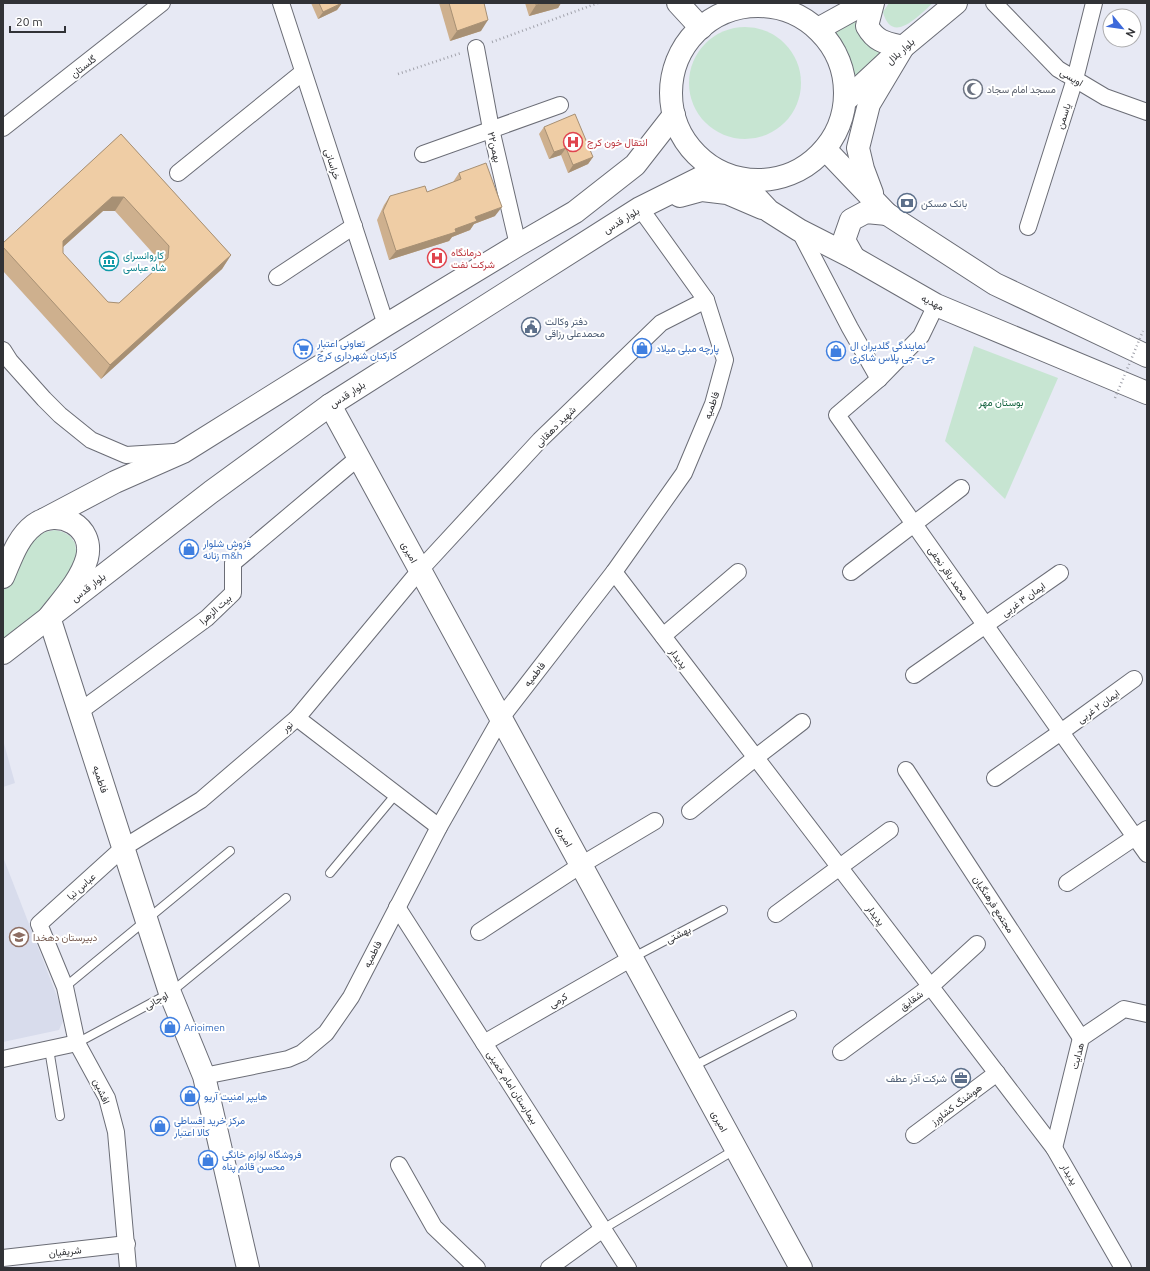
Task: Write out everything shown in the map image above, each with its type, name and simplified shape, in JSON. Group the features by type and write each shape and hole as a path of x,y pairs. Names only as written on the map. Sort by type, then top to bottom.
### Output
{"main road":[{"path":"678,3 700,28"},
{"path":"818,29 865,3"},
{"path":"873,3 867,26 872,35 882,42 902,47 869,104 858,148 862,169 881,208"},
{"name":"بلوار بلال","path":"845,101 902,47 956,3"},
{"path":"749,5 773,7 790,12 805,19 818,29 834,50 844,75 845,101 839,127 825,149 808,165 786,176 762,181 739,179 716,170 697,156 681,135 674,115 671,91 675,68 685,46 700,28 720,15 749,5"},
{"path":"3,577 18,542 23,535 39,522 115,482 183,452 386,325 575,212 635,165 674,115"},
{"path":"825,149 881,208 995,284 1147,356"},
{"name":"بلوار قدس","path":"3,653 211,492 330,404 640,208 716,170"},
{"name":"مهدیه","path":"739,179 769,211 798,230 854,258 936,305 1147,392"},
{"path":"640,208 702,190 727,194 769,211"},
{"path":"854,258 844,240 851,220 866,212 881,208"},
{"name":"امیری","path":"330,404 736,1149 797,1267"},
{"path":"39,522 52,518 69,521 80,528 86,539 88,548 87,556 78,578 49,617"},
{"name":"فاطمیه","path":"49,617 170,993 204,1076 248,1268"}],"street":[{"name":"گلستان","path":"3,128 162,3"},
{"name":"خراسانی","path":"281,3 386,325"},
{"name":"اویسی","path":"994,3 1058,69 1105,96 1147,112"},
{"name":"یاسمن","path":"1028,227 1075,79 1094,3"},
{"name":"۲۲بهمن","path":"476,48 491,129 518,245"},
{"path":"178,173 303,72"},
{"path":"422,154 560,104"},
{"name":"فاطمیه","path":"204,1076 288,1060 302,1053 326,1033 351,997 439,827 501,718 614,572 684,473 713,404 725,360 706,300 640,208"},
{"path":"277,277 354,226"},
{"path":"798,230 879,379"},
{"name":"شهید دهقانی","path":"420,570 540,440 661,323 706,300"},
{"name":"محمد باقر نجفی","path":"936,305 921,336 879,379 837,415 1061,732 1141,833 1147,854"},
{"path":"3,350 10,361 44,399 60,415 90,440 126,455 183,452"},
{"name":"بیت الزهرا","path":"79,712 207,618 233,593 233,563 359,457"},
{"path":"851,572 961,488"},
{"name":"نور","path":"124,848 202,800 296,718 420,570"},
{"name":"پدیدار","path":"614,572 1054,1148 1123,1268"},
{"path":"662,636 738,572"},
{"name":"ایمان ۳ غربی","path":"914,675 1060,573"},
{"name":"ایمان ۲ غربی","path":"995,778 1134,679"},
{"path":"296,718 439,827"},
{"path":"690,811 802,722"},
{"name":"مجتمع فرهنگیان","path":"906,770 1081,1038"},
{"path":"479,932 581,865 655,821"},
{"path":"776,914 890,830"},
{"path":"1067,883 1141,833"},
{"name":"عباس نیا","path":"39,924 124,848"},
{"name":"بیمارستان امام خمینی","path":"397,907 628,1268"},
{"name":"افشین","path":"39,924 65,987 78,1043 107,1098 116,1132 128,1268"},
{"name":"شقایق","path":"841,1052 931,986 978,944"},
{"name":"کرمی","path":"484,1043 632,958"},
{"name":"هدایت","path":"1054,1148 1081,1038 1124,1009 1147,1014"},
{"name":"اوجانی","path":"3,1059 78,1043"},
{"name":"هوشنگ کشاورز","path":"914,1135 997,1073"},
{"path":"399,1165 434,1227 477,1268"},
{"path":"549,1268 603,1229"},
{"name":"شریفیان","path":"3,1258 126,1244"}],"lane":[{"path":"330,873 396,794"},
{"path":"65,987 230,851"},
{"name":"اوجانی","path":"78,1043 170,993 286,898"},
{"name":"بهشتی","path":"632,958 724,910"},
{"path":"691,1067 792,1015"},
{"path":"49,1049 60,1116"},
{"path":"603,1229 736,1149"}],"path":[{"path":"398,74 476,48 598,3"},
{"path":"1115,398 1143,331"}],"shaded area":[{"path":"3,740 15,783 3,787"},
{"name":"دبیرستان دهخدا","path":"3,857 65,1017 59,1030 3,1042"}],"green space":[{"path":"889,3 933,3 906,25 893,27 887,22 883,12"},
{"path":"866,8 894,50 851,87 849,70 845,57 827,30"},
{"path":"745,27 756,28 766,32 776,37 784,44 791,52 796,62 800,72 800,94 796,104 791,114 784,122 776,129 766,134 756,138 745,139 734,138 724,134 714,129 706,122 699,114 694,104 690,94 689,83 690,72 694,62 699,52 706,44 714,37 724,32 734,28"},
{"name":"بوستان مهر","path":"974,346 1058,378 1005,499 945,441"},
{"path":"55,530 70,536 75,543 77,558 52,603 3,647 3,590 28,545 45,532"}],"building":[{"path":"319,3 342,3 323,12"},
{"path":"449,3 484,3 488,20 457,31"},
{"path":"575,114 593,157 573,165 566,148 554,152 544,127"},
{"path":"121,134 231,255 110,365 3,247 3,243","holes":["112,197 124,197 169,246 168,258 119,303 108,302 63,253 63,241"]},
{"path":"486,163 502,207 475,217 477,221 455,229 456,232 396,251 383,211 390,196 425,186 427,192 461,179 459,173"}],"place":[{"name":"مسجد امام سجاد","path":"973,89"},
{"name":"انتقال خون کرج","path":"573,142"},
{"name":"بانک مسکن","path":"907,203"},
{"name":"درمانگاه شرکت نفت","path":"437,258"},
{"name":"کاروانسرای شاه عباسی","path":"109,261"},
{"name":"دفتر وکالت محمدعلی رزاقی","path":"531,327"},
{"name":"پارچه مبلی میلاد","path":"642,348"},
{"name":"تعاونی اعتبار کارکنان شهرداری کرج","path":"303,349"},
{"name":"نمایندگی گلدیران ال جی - جی پلاس شاکری","path":"836,351"},
{"name":"فروش شلوار زنانه m&h","path":"189,549"},
{"name":"دبیرستان دهخدا","path":"19,937"},
{"name":"Arioimen","path":"170,1027"},
{"name":"شرکت آذر عطف","path":"961,1078"},
{"name":"هایپر امنیت آریو","path":"190,1096"},
{"name":"مرکز خرید اقساطی کالا اعتبار","path":"160,1126"},
{"name":"فروشگاه لوازم خانگی محسن قائم پناه","path":"208,1160"}]}
